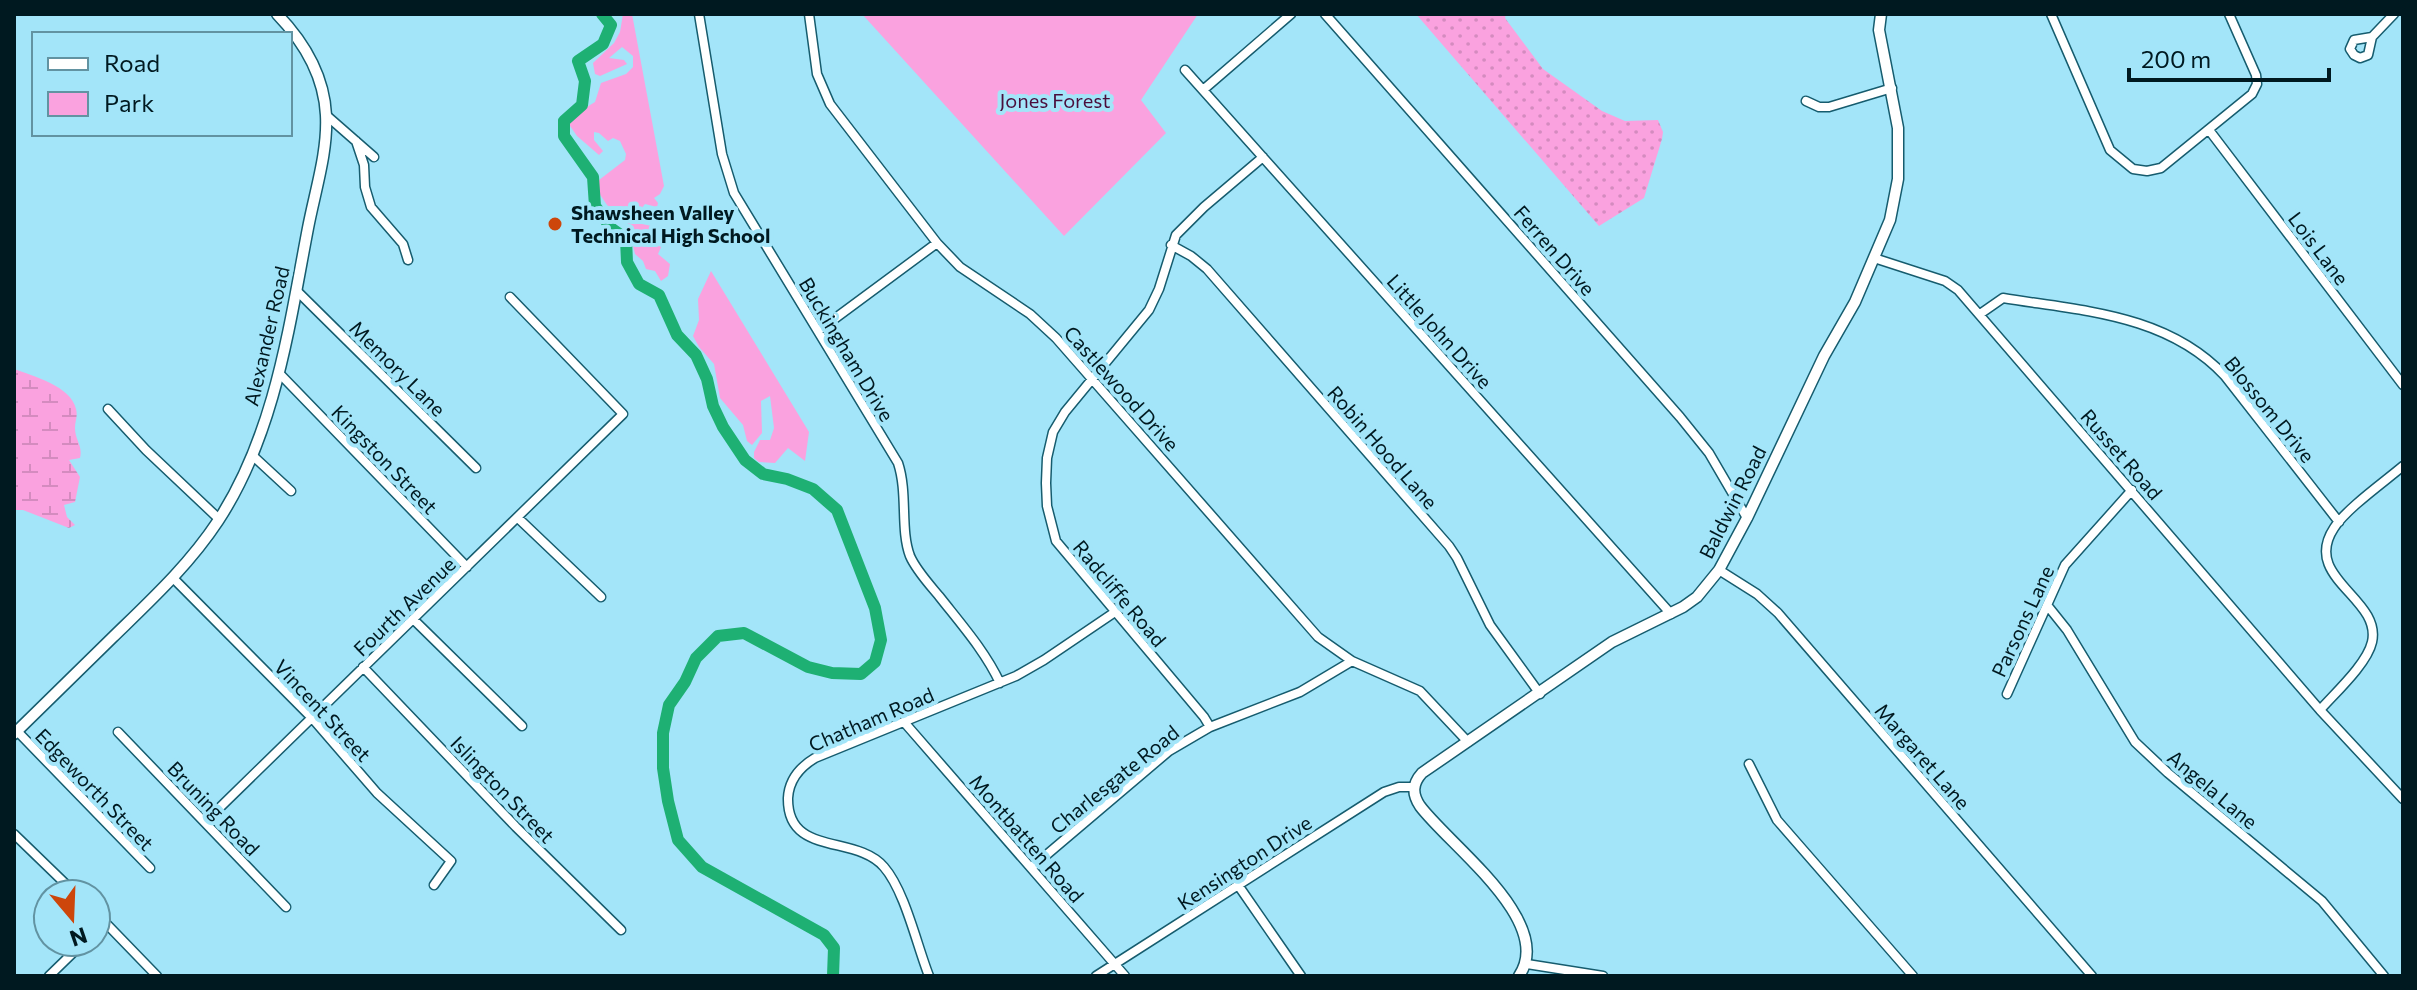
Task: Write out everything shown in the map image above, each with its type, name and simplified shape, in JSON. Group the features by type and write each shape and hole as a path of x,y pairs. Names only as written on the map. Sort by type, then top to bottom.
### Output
{"street":[{"name":"Alexander Road","path":"16,733 173,578 219,519 252,455 279,373 297,291 323,156 326,115 312,62 299,39 277,14"},
{"name":"Buckingham Drive","path":"699,14 717,130 728,177 741,204 898,463 905,492 908,546 914,563 975,642 1000,683"},
{"name":"Castlewood Drive","path":"809,14 817,74 830,104 937,243 978,281 1042,324 1093,378 1318,637 1352,661 1420,691 1468,742"},
{"path":"1203,90 1291,14"},
{"name":"Ferren Drive","path":"1325,14 1680,417 1709,453 1747,518"},
{"name":"Baldwin Road","path":"1414,787 1422,773 1612,642 1671,614 1697,597 1719,570 1824,356 1855,302 1890,220 1898,179 1898,128 1879,30 1881,14"},
{"path":"2051,14 2110,150 2125,165 2141,171 2161,168 2249,99 2257,84 2254,68 2229,14"},
{"path":"2372,37 2394,14"},
{"name":"Little John Drive","path":"1185,70 1671,614"},
{"path":"1806,101 1819,107 1829,107 1892,88"},
{"path":"326,115 374,157"},
{"name":"Lois Lane","path":"2209,130 2403,385"},
{"path":"356,141 364,165 365,187 371,207 403,244 408,260"},
{"name":"Radcliffe Road","path":"1210,727 1056,541 1047,506 1047,458 1053,432 1065,412 1149,310 1159,289 1171,245 1185,224 1263,157"},
{"path":"818,331 937,243"},
{"name":"Robin Hood Lane","path":"1171,245 1207,269 1449,546 1490,625 1540,694"},
{"name":"Russet Road","path":"1874,258 1945,281 1958,290 2320,710 2403,799"},
{"name":"Memory Lane","path":"297,291 476,468"},
{"name":"Fourth Avenue","path":"206,821 623,414 510,297"},
{"name":"Blossom Drive","path":"1980,314 2003,298 2122,318 2174,336 2203,355 2225,376 2339,522"},
{"name":"Kingston Street","path":"279,373 467,567"},
{"path":"108,409 219,519"},
{"path":"252,455 291,491"},
{"path":"2320,710 2364,658 2373,640 2370,620 2330,568 2327,560 2328,539 2339,522 2403,466"},
{"name":"Parsons Lane","path":"2007,694 2065,565 2132,490"},
{"path":"518,518 601,597"},
{"name":"Margaret Lane","path":"1719,570 1757,594 1778,613 2092,976"},
{"name":"Vincent Street","path":"173,578 312,718 377,793 451,861 434,885"},
{"name":"Angela Lane","path":"2047,605 2067,630 2135,742 2322,901 2384,976"},
{"name":"Chatham Road","path":"929,976 895,886 883,866 859,850 824,844 808,837 796,825 789,809 791,783 807,763 1000,683 1044,660 1115,612"},
{"path":"413,619 522,726"},
{"name":"Charlesgate Road","path":"1031,868 1169,751 1210,727 1300,692 1352,661"},
{"name":"Islington Street","path":"363,667 516,827 621,930"},
{"name":"Montbatten Road","path":"904,722 1125,976"},
{"name":"Bruning Road","path":"118,732 286,907"},
{"name":"Edgeworth Street","path":"16,733 150,868"},
{"path":"1749,764 1777,820 1913,976"},
{"name":"Kensington Drive","path":"1096,976 1384,792 1399,787 1414,787"},
{"path":"1414,787 1415,798 1425,813 1492,883 1517,917 1526,938 1527,964 1519,976"},
{"path":"14,834 59,878"},
{"path":"1238,885 1301,976"},
{"path":"112,929 157,976"},
{"path":"51,975 68,958"},
{"path":"1527,964 1603,976"}],"green space":[{"path":"623,14 632,14 664,186 654,198 657,207 645,204 636,215 642,224 661,228 650,235 650,241 668,232 658,254 670,264 668,276 661,281 655,271 646,269 635,254 627,221 607,205 597,190 599,180 625,160 626,154 620,141 613,138 608,141 594,132 594,140 603,151 599,155 577,136 568,123 572,116 595,102 601,83 626,74 633,67 633,56 622,47 609,58 624,60 627,64 600,76 595,74 593,63 614,43 620,32"},
{"name":"Jones Forest","path":"862,14 1198,14 1141,100 1166,133 1064,236"},
{"path":"1416,14 1506,14 1505,18 1543,69 1602,111 1625,121 1658,120 1663,132 1662,139 1644,198 1599,226"},
{"path":"711,271 809,432 805,461 788,448 775,463 759,462 754,458 760,440 770,440 774,428 770,396 761,401 762,433 752,445 747,441 743,425 720,398 714,364 693,336 699,320 698,299"},
{"path":"14,369 59,388 73,401 76,409 75,432 81,454 80,458 69,460 80,477 75,502 64,505 67,517 75,525 69,528 23,510 14,510"}],"waterway":[{"path":"602,14 611,25 603,44 578,61 585,81 582,105 564,121 564,136 593,177 595,206 612,229 626,239 627,262 639,284 659,295 677,335 696,355 707,379 713,406 745,460 763,474 813,489 837,510 875,608 881,640 875,662 861,674 832,673 808,667 744,633 718,636 696,658 685,682 669,705 663,733 663,768 678,840 702,867 824,935 834,948 833,976"}],"place":[{"name":"Shawsheen Valley Technical High School","path":"555,224"}]}
